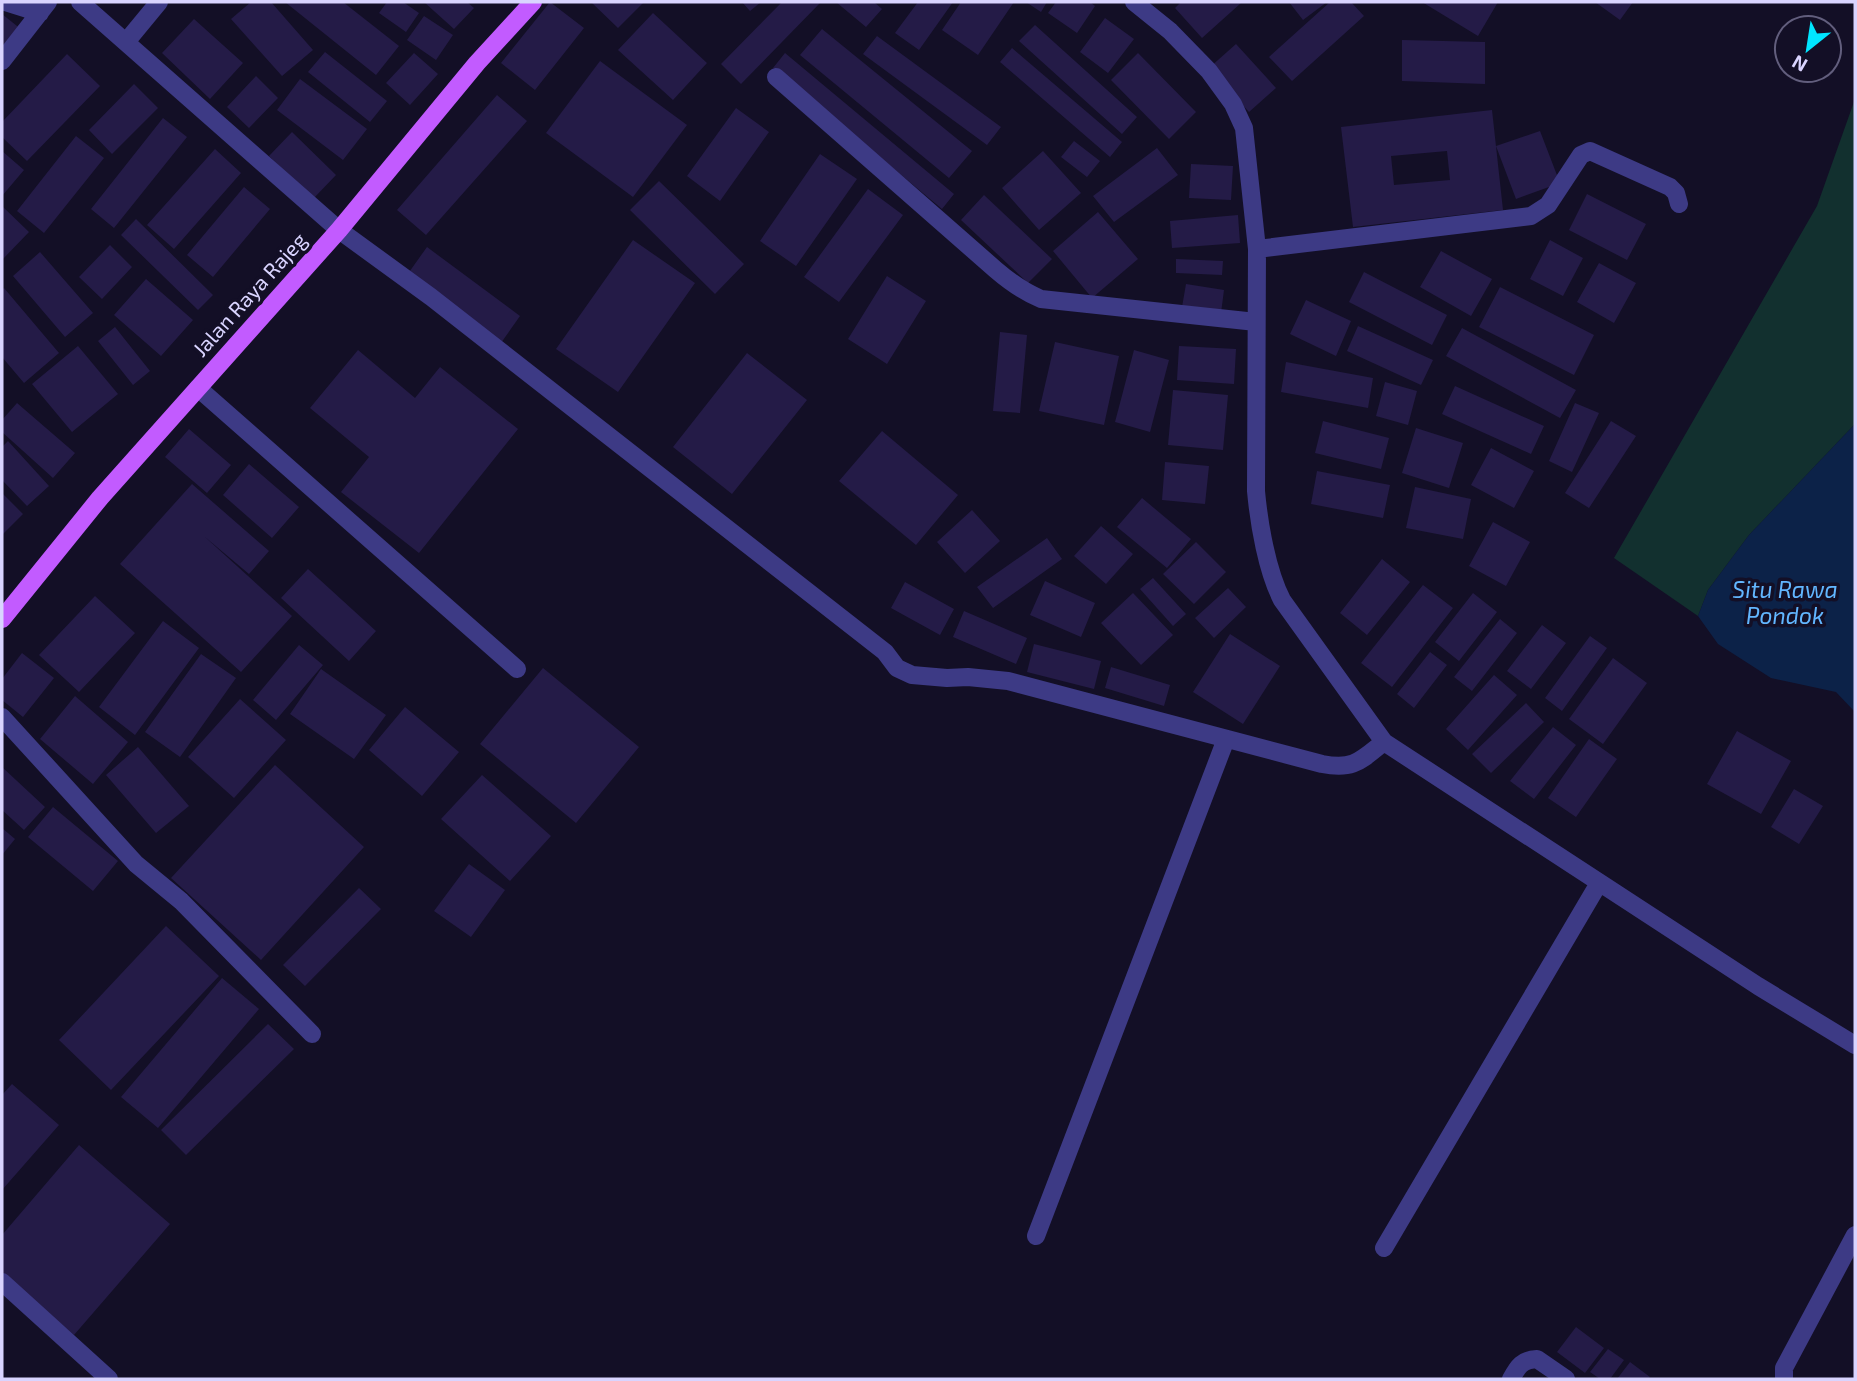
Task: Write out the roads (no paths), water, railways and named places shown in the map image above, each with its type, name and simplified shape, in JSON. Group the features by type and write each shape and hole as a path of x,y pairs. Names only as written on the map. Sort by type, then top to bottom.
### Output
{"main road":[{"name":"Jalan Raya Rajeg","path":"2,619 100,498 338,230 477,63 533,2"}],"street":[{"path":"5,2 44,7"},
{"path":"80,2 338,230 431,298 885,652 897,668 912,675 1008,681 1339,767 1350,765 1384,742"},
{"path":"126,42 159,2"},
{"path":"1134,2 1170,32 1209,71 1233,104 1244,128 1257,249 1256,491 1258,514 1275,587 1282,600 1384,742 1758,986 1855,1045"},
{"path":"2,61 44,7"},
{"path":"776,77 1011,283 1028,293 1041,299 1256,322"},
{"path":"1257,249 1531,216 1548,205 1581,155 1590,150 1670,187 1676,192 1679,204"},
{"path":"198,388 517,669"},
{"path":"2,717 136,863 181,901 312,1034"},
{"path":"1036,1236 1226,739"},
{"path":"1384,1248 1600,883"},
{"path":"1784,1379 1784,1368 1855,1235"},
{"path":"2,1282 109,1379"},
{"path":"1511,1379 1526,1360 1537,1359 1566,1379"}],"water":[{"name":"Situ Rawa Pondok","path":"1855,424 1855,712 1836,692 1771,678 1718,644 1698,616 1708,590 1749,535"}]}
